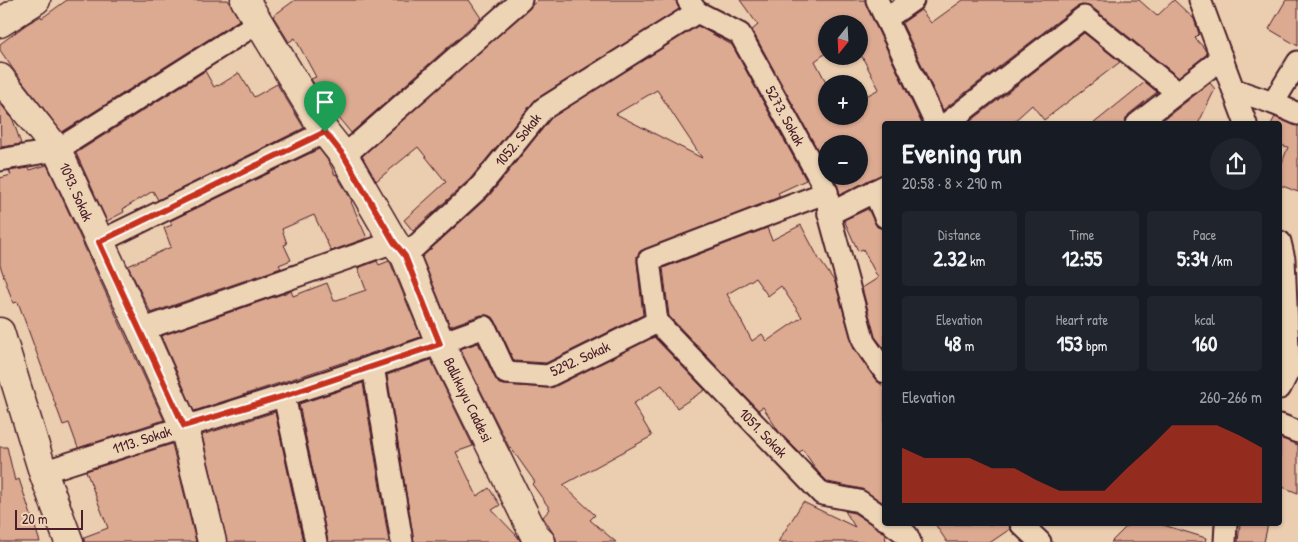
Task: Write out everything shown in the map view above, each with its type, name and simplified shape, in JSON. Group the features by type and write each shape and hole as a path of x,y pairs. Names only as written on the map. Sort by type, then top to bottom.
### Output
{"main road":[{"path":"0,24 36,0"},
{"name":"Ballıkuyu Caddesi","path":"252,11 325,132 344,156 399,249 440,344 535,540"},
{"name":"1093. Sokak","path":"0,78 57,150 141,330 184,426 212,542"},
{"path":"0,332 43,472 69,542"}],"street":[{"path":"344,156 520,0"},
{"path":"877,0 935,121"},
{"path":"886,19 912,0"},
{"path":"1200,0 1245,121"},
{"name":"5273. Sokak","path":"692,6 740,34 827,192 829,214 864,342 882,368"},
{"name":"1052. Sokak","path":"399,249 478,188 542,109 692,6"},
{"path":"0,160 57,150 252,11"},
{"path":"950,121 1084,17 1176,92"},
{"path":"1141,121 1222,58"},
{"path":"1273,103 1298,62"},
{"path":"1235,90 1298,114"},
{"path":"99,242 325,132"},
{"path":"829,214 880,188"},
{"path":"657,322 649,260 827,192"},
{"path":"141,330 399,249"},
{"path":"1282,384 1289,370 1287,255"},
{"name":"5292. Sokak","path":"440,344 485,327 506,373 548,376 657,322"},
{"name":"1051. Sokak","path":"657,322 822,494 859,501 882,517"},
{"name":"1113. Sokak","path":"43,472 284,396 440,344"},
{"path":"373,366 402,542"},
{"path":"284,396 316,542"},
{"path":"1282,426 1298,432"},
{"path":"895,526 907,535 910,542"},
{"path":"1023,526 1040,542"},
{"path":"1225,542 1226,526"}],"building":[{"path":"67,0 228,0 239,20 62,132 13,69 0,50 0,44 27,24 41,16 42,18"},
{"path":"295,0 469,0 481,18 351,133 325,101 311,79 316,77 295,38 289,42 273,16"},
{"path":"538,0 676,0 679,9 536,99 470,179 413,231 404,220 446,182 418,147 376,181 362,156"},
{"path":"740,0 865,0 921,121 882,121 882,175 868,181 868,135 818,135 818,150 752,30 758,25","holes":["818,15 868,15 868,65 866,65 879,89 868,95 868,125 818,125 818,75 822,75 815,61 818,59"]},
{"path":"963,0 1139,0 1157,16 1174,0 1194,19 1199,34 1195,38 1207,54 1178,77 1092,7 1082,5 1076,7 943,110 902,23 921,10 931,23"},
{"path":"1286,0 1298,0 1298,46 1269,29"},
{"path":"698,26 732,45 806,180 778,193 780,196 777,198 640,251 637,256 637,262 643,315 546,363 514,361 493,317 481,315 450,326 422,257 489,196 551,118","holes":["657,90 702,158 616,114"]},
{"path":"1084,33 1120,62 1044,120 1032,105 1014,121 971,121"},
{"path":"205,71 214,87 239,73 254,97 277,84 304,128 158,200 153,191 123,209 124,212 107,221 76,153"},
{"path":"1145,82 1157,92 1129,114 1126,121 1097,121"},
{"path":"1210,83 1215,89 1199,121 1162,121"},
{"path":"0,103 13,120 21,144 1,147"},
{"path":"1275,117 1298,126 1298,192 1282,186 1282,163 1288,147 1282,146 1282,121 1273,121"},
{"path":"319,149 352,201 367,238 331,251 314,215 282,229 287,244 284,245 291,260 279,265 281,268 151,313 128,266 171,247 164,228 172,225 170,221"},
{"path":"47,165 164,420 78,448 69,423 63,425 18,302 13,303 0,265 0,178 11,175 9,171 29,168 30,170"},
{"path":"837,185 859,185 840,195"},
{"path":"868,209 877,227 882,228 882,346 875,337 862,288 878,278 863,249 858,251 844,220"},
{"path":"801,225 819,259 835,282 854,349 875,379 882,385 882,502 862,489 828,482 818,472 803,450 799,452 779,432 763,407 758,410 669,316 663,268 767,228 772,240","holes":["755,278 768,296 781,286 802,317 767,341 762,334 752,341 727,294"]},
{"path":"377,261 379,265 389,261 391,264 421,337 194,411 161,336 291,291 293,296 327,283 334,301 366,290 358,268"},
{"path":"654,337 705,390 677,408 662,385 633,404 652,436 563,485 595,515 590,520 616,542 556,542 556,538 543,517 550,509 532,484 535,482 510,449 460,349 478,343 499,384 548,388 554,387"},
{"path":"431,360 473,446 456,452 477,496 489,488 500,505 492,510 521,542 414,542 387,375"},
{"path":"363,383 389,542 328,542 299,404"},
{"path":"275,412 303,542 227,542 202,435"},
{"path":"1282,439 1298,445 1298,493 1282,487"},
{"path":"172,444 196,542 84,542 84,537 108,528 86,471"},
{"path":"0,447 7,447 15,481 19,479 40,542 0,542"},
{"path":"803,502 855,527 845,511 854,513 882,531 885,534 886,542 778,542"},
{"path":"936,526 1009,526 1010,529 991,542 947,542"},
{"path":"1127,526 1167,526 1206,538 1205,542 1111,542"},
{"path":"1240,526 1268,526 1264,542 1238,542"}],"route":[{"path":"325,132 344,156 394,242 405,256 440,344 284,396 184,426 99,242 325,132"}]}
